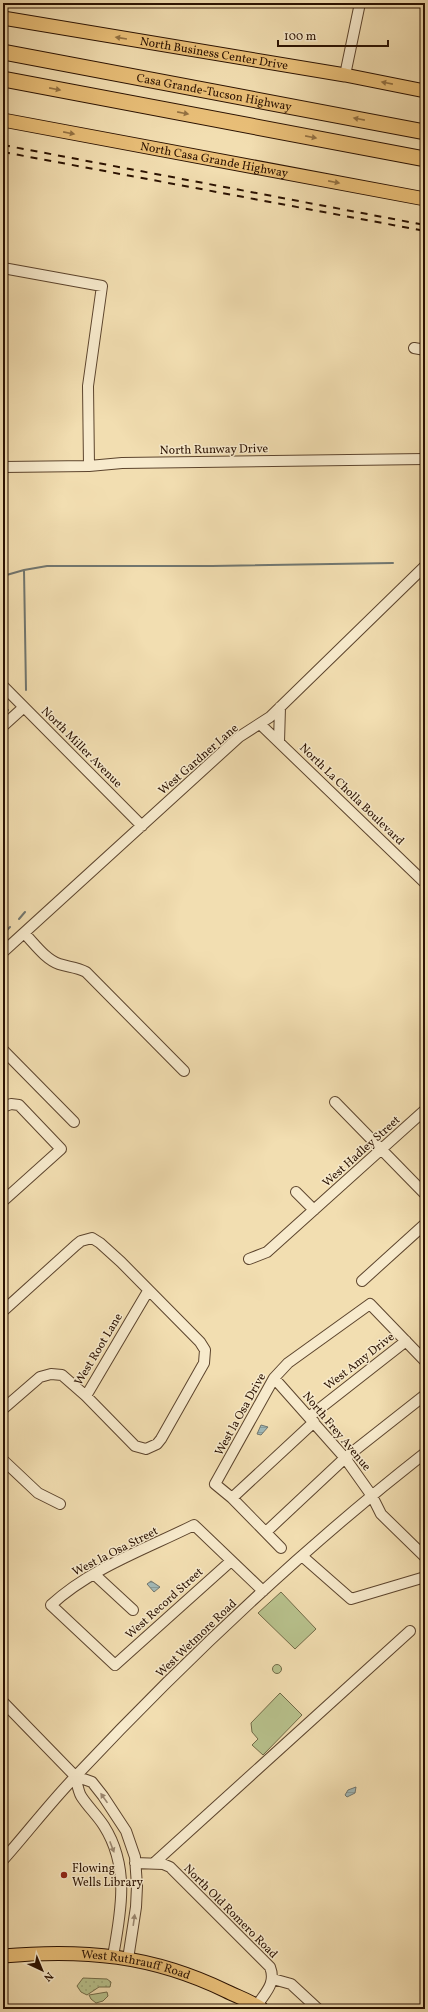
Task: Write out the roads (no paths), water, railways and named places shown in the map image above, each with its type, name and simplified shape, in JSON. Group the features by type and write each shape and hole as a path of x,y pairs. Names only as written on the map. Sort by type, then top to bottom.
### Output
{"highway":[{"name":"Casa Grande-Tucson Highway","path":"3,51 425,132"},
{"path":"3,80 425,159"}],"main road":[{"name":"North Business Center Drive","path":"3,18 345,75 425,90"},
{"name":"North Casa Grande Highway","path":"3,120 425,199"},
{"name":"West Ruthrauff Road","path":"3,1956 74,1953 113,1956 143,1961 202,1979 258,2008"}],"street":[{"path":"345,75 360,3"},
{"path":"3,268 102,286 88,386 89,466"},
{"path":"414,348 425,350"},
{"name":"North Runway Drive","path":"3,467 89,466 122,463 425,459"},
{"name":"West Gardner Lane","path":"3,952 239,737 260,724 280,707 425,566"},
{"name":"North Miller Avenue","path":"3,686 142,826"},
{"path":"3,726 24,707"},
{"path":"279,742 280,707"},
{"name":"North La Cholla Boulevard","path":"260,724 425,883"},
{"path":"24,933 45,954 57,963 75,967 86,972 184,1071"},
{"path":"3,1050 74,1122"},
{"path":"335,1102 380,1150 425,1194"},
{"path":"3,1201 61,1149 22,1109 8,1105"},
{"name":"West Hadley Street","path":"249,1259 267,1252 425,1110"},
{"path":"296,1192 314,1210"},
{"path":"362,1281 425,1224"},
{"path":"3,1312 76,1245 92,1236 200,1342 208,1356 161,1439 150,1453 135,1446 86,1396"},
{"name":"West Root Lane","path":"4,1407 40,1377 51,1374 62,1375 86,1396 148,1291"},
{"name":"West la Osa Drive","path":"232,1498 215,1484 274,1378 288,1363 370,1304 406,1341"},
{"path":"406,1341 425,1361"},
{"name":"West Amy Drive","path":"232,1498 312,1420 406,1341"},
{"name":"North Frey Avenue","path":"274,1378 345,1458 372,1496 382,1514 425,1557"},
{"path":"266,1532 345,1458 425,1395"},
{"name":"West Wetmore Road","path":"3,1860 75,1776 196,1654 302,1556 425,1453"},
{"path":"3,1460 38,1493 60,1504"},
{"path":"232,1498 281,1548"},
{"name":"West la Osa Street","path":"51,1604 66,1591 94,1574 194,1525 231,1561"},
{"path":"302,1556 351,1599 425,1577"},
{"path":"231,1561 263,1591"},
{"name":"West Record Street","path":"51,1604 115,1665 231,1561"},
{"path":"94,1574 133,1610"},
{"path":"154,1863 410,1631"},
{"path":"3,1702 75,1776 92,1782 126,1831 135,1863 136,1907 128,1959"},
{"path":"75,1776 81,1796 104,1826 114,1851 120,1875 122,1906 113,1956"},
{"name":"North Old Romero Road","path":"135,1863 163,1864 170,1868 270,1967 273,1979"},
{"path":"258,2008 273,1979 290,1984 318,2009"}],"water":[{"path":"261,1425 268,1427 261,1435 257,1434"},
{"path":"151,1581 160,1587 154,1592 147,1584"},
{"path":"356,1787 355,1793 347,1797 345,1795 348,1790"}],"waterway":[{"path":"3,576 47,566 212,566 393,563"},
{"path":"24,570 26,690"},
{"path":"3,715 8,710"},
{"path":"19,919 25,912"},
{"path":"3,934 10,927"}],"railway":[{"path":"3,145 425,225"},
{"path":"3,152 425,231"}],"place":[{"name":"Flowing Wells Library","path":"64,1875"}]}
